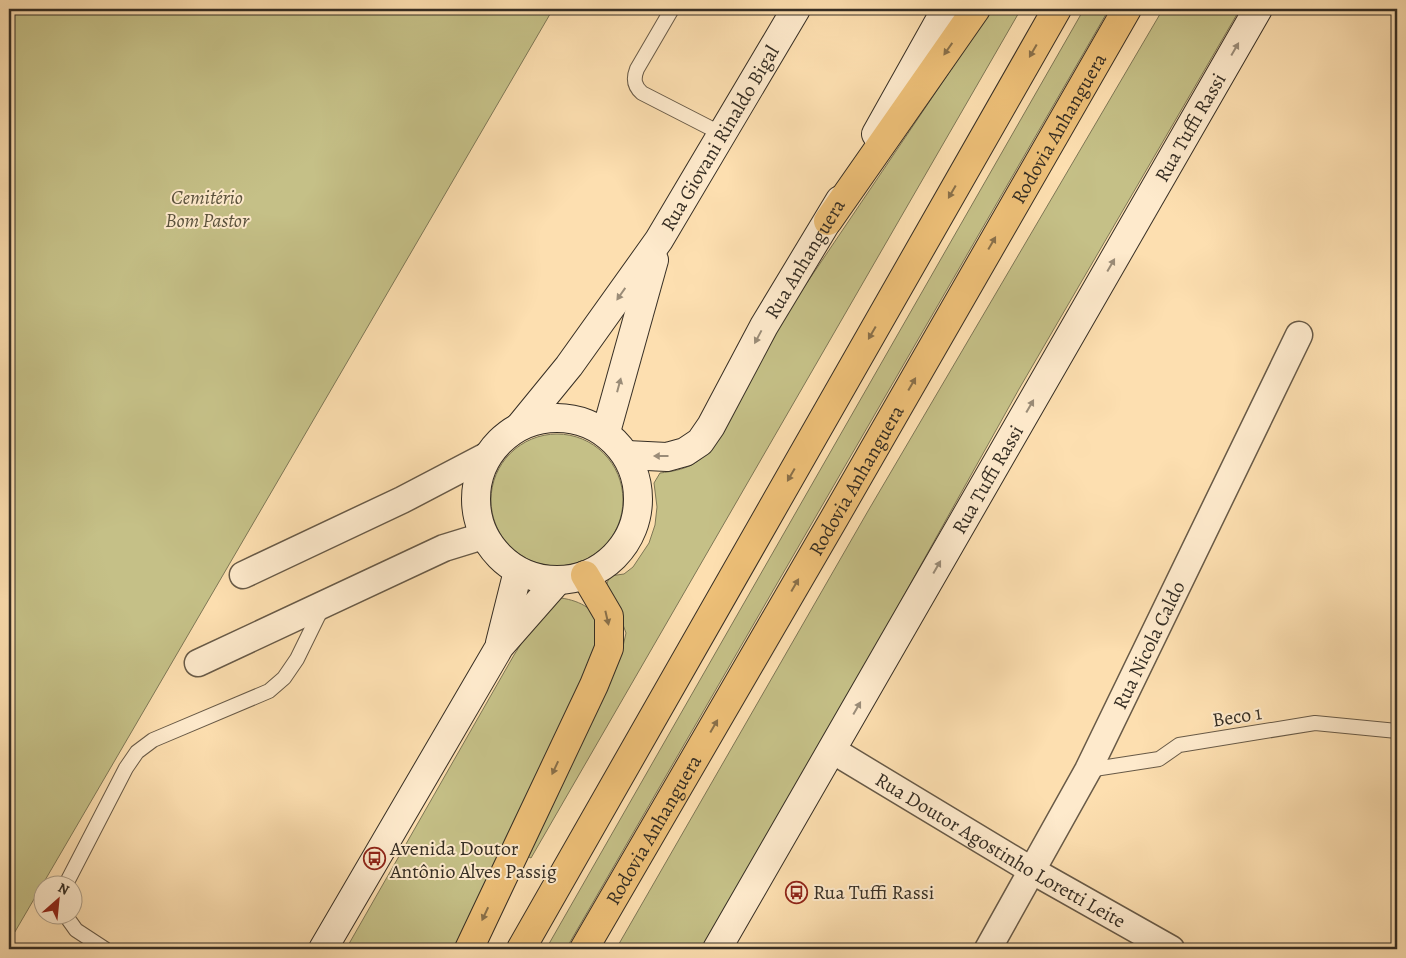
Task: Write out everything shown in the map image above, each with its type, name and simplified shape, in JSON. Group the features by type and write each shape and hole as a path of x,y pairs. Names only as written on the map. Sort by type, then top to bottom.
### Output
{"highway":[{"path":"828,221 976,9"},
{"path":"521,949 1057,9"},
{"name":"Rodovia Anhanguera","path":"584,949 1127,9"},
{"path":"468,949 594,685 609,648 609,616 585,575"}],"street":[{"name":"Rua Giovani Rinaldo Bigal","path":"520,426 569,366 659,240 796,9"},
{"name":"Rua Anhanguera","path":"627,455 667,457 686,452 700,442 711,426 764,326 828,221 946,9"},
{"name":"Rua Tuffi Rassi","path":"717,949 1258,9"},
{"name":"Rua Giovani Rinaldo Bigal","path":"606,432 659,240"},
{"name":"Rua Nicola Caldo","path":"988,949 1088,770 1299,335"},
{"path":"564,417 586,422 606,432 620,445 627,455 638,484 637,512 628,539 610,560 585,575 558,580 537,578 518,571 496,555 483,536 476,509 477,481 488,455 502,439 520,426 541,419 564,417"},
{"path":"243,576 402,500 488,455"},
{"path":"198,663 444,548 483,536"},
{"path":"500,646 518,571"},
{"path":"323,949 500,646 558,580"},
{"name":"Rua Doutor Agostinho Loretti Leite","path":"832,750 1031,870 1171,949"}],"lane":[{"path":"672,9 637,69 634,79 635,84 642,93 722,134"},
{"path":"70,876 126,768 137,752 153,740 269,691 284,678 297,659 324,604"},
{"name":"Beco 1","path":"1088,770 1159,759 1179,745 1316,723 1397,731"},
{"path":"73,926 76,930 105,949"}],"green space":[{"name":"Cemitério Bom Pastor","path":"9,9 553,9 47,876 32,876 32,903 9,942"},
{"path":"992,9 1021,9 531,858 527,856 622,651 626,633 605,588 610,576 624,574 633,567 649,543 655,525 657,507 654,483 660,473 684,468 697,462 714,444 773,333"},
{"path":"1084,9 1109,9 566,949 546,949"},
{"path":"1163,9 1240,9 1019,389 879,640 701,949 616,949 868,511"},
{"path":"557,434 582,439 594,445 612,463 618,475 623,500 618,525 612,537 594,555 582,561 557,566 532,561 520,555 502,537 496,525 491,500 496,475 502,463 520,445 532,439"},
{"path":"551,597 572,600 590,610 599,621 603,641 457,949 346,949 514,655"}],"place":[{"name":"Avenida Doutor Antônio Alves Passig","path":"374,859"},
{"name":"Rua Tuffi Rassi","path":"797,892"}]}
